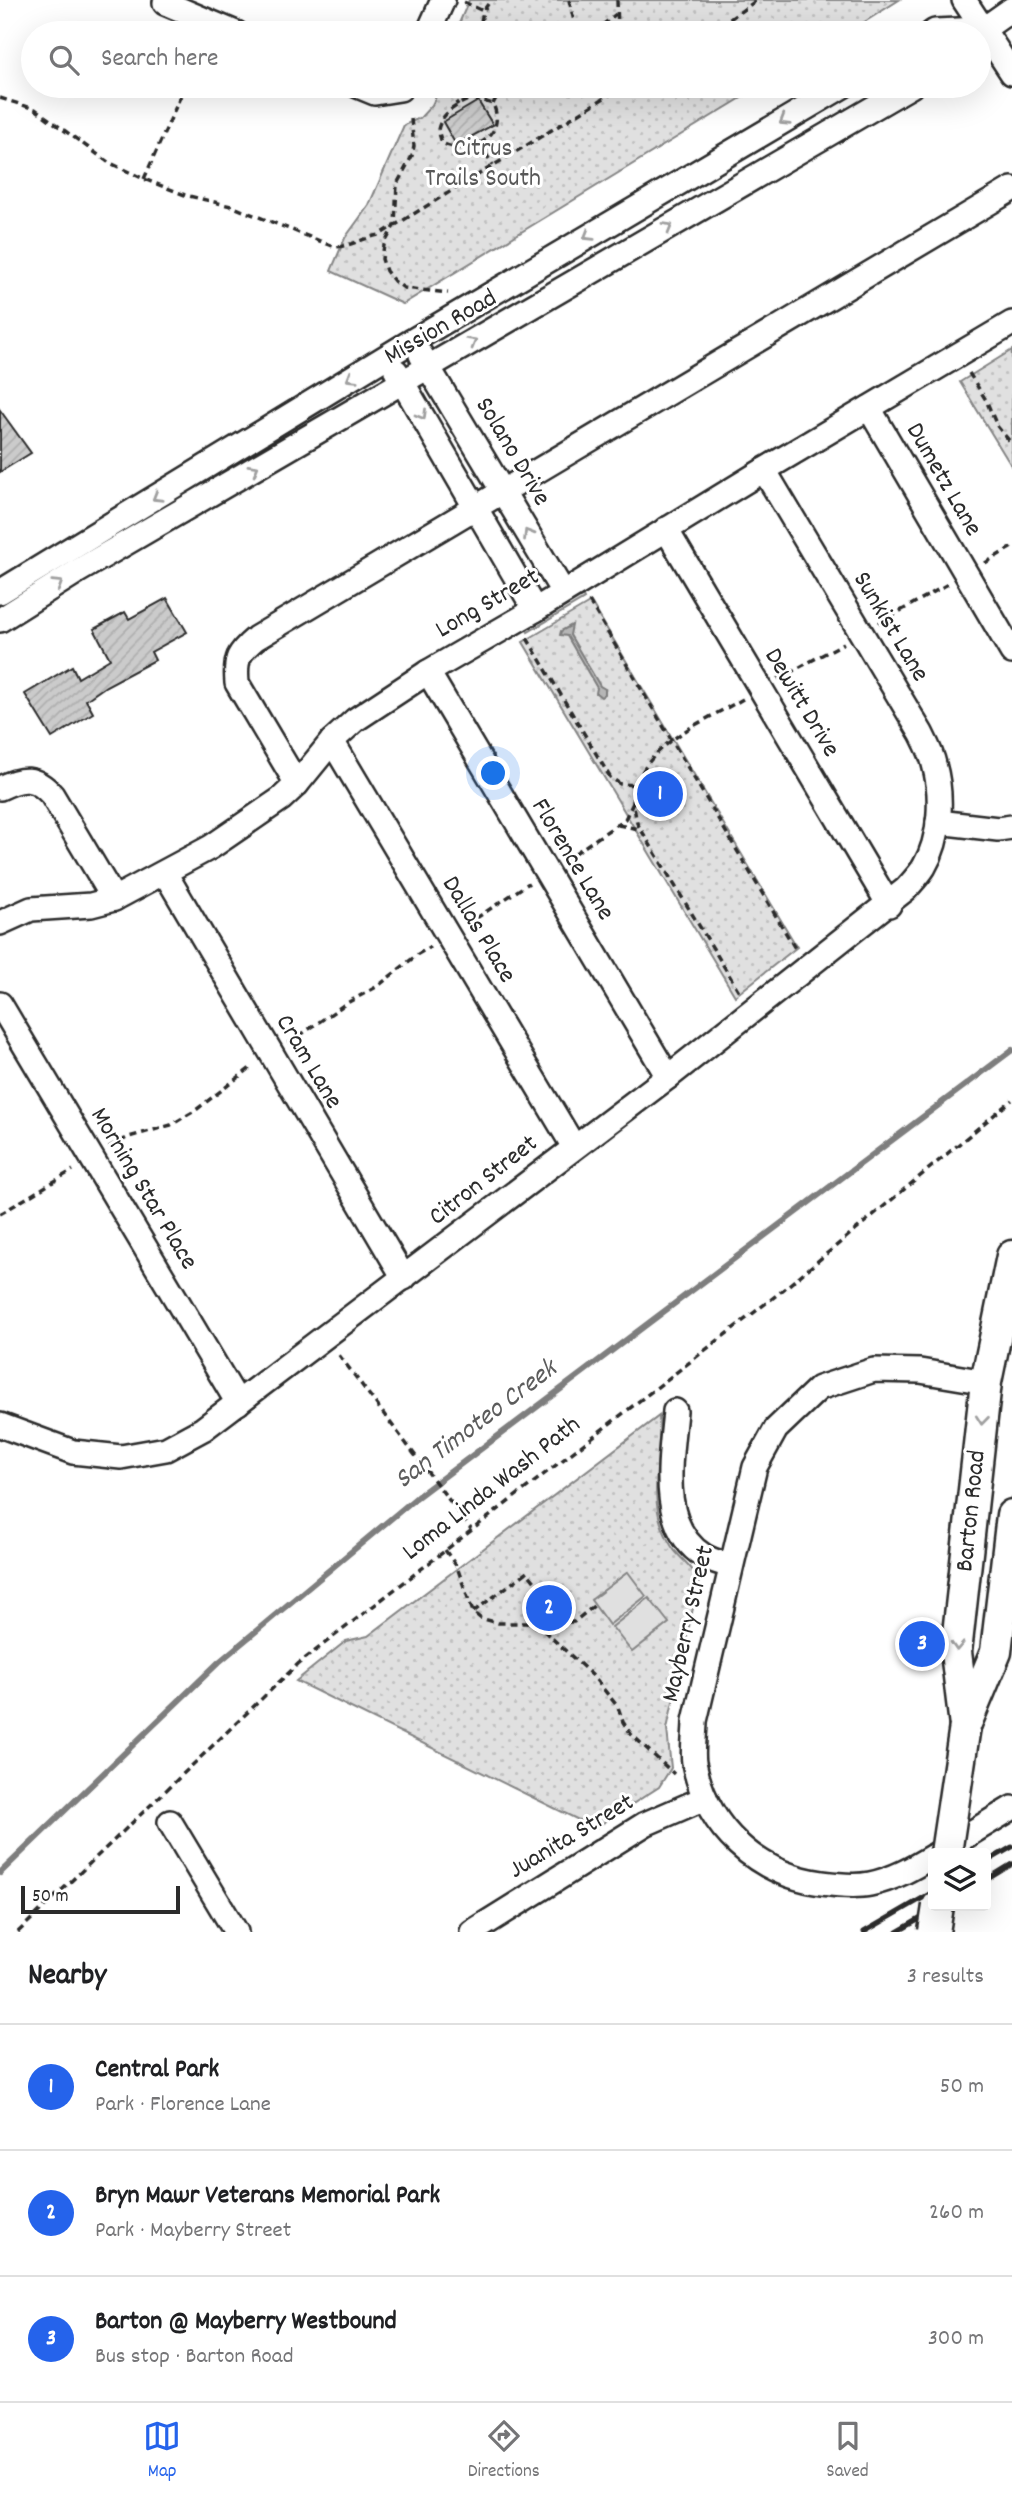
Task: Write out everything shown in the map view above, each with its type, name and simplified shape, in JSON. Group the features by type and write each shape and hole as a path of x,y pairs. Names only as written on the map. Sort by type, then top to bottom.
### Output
{"main road":[{"name":"Barton Road","path":"947,1848 964,1727 956,1652 986,1382 1012,1256"},
{"name":"Barton Road","path":"964,1727 996,1652 1012,1515"},
{"path":"934,1932 937,1911"}],"street":[{"path":"964,0 975,21"},
{"path":"165,1 209,21"},
{"path":"438,21 454,1"},
{"path":"991,23 1012,9"},
{"path":"991,45 1012,73"},
{"name":"Mission Road","path":"0,592 412,341 823,98"},
{"name":"Mission Road","path":"0,620 890,98"},
{"path":"297,785 237,683 236,666 240,652 256,638 1012,189"},
{"name":"Long Street","path":"0,923 31,909 91,905 114,899 211,847 297,785 332,741 355,720 428,672 1012,323"},
{"name":"Solano Drive","path":"412,341 564,592"},
{"path":"387,357 535,610"},
{"name":"Dumetz Lane","path":"869,408 1012,652"},
{"name":"Sunkist Lane","path":"764,470 921,733 934,762 938,786 938,822"},
{"name":"Dewitt Drive","path":"666,529 888,905"},
{"name":"Florence Lane","path":"428,672 668,1077"},
{"name":"Dallas Place","path":"332,741 574,1147"},
{"path":"0,788 25,780 34,780 44,787 52,795 114,899"},
{"path":"938,822 998,829 1012,827"},
{"name":"Citron Street","path":"0,1425 73,1452 121,1457 166,1449 203,1429 668,1077 888,905 924,867 938,822"},
{"name":"Cram Lane","path":"164,873 404,1278"},
{"name":"Morning Star Place","path":"0,1004 238,1403"},
{"name":"Mayberry Street","path":"928,1859 902,1875 869,1884 838,1885 808,1881 774,1869 752,1857 697,1801 695,1721 755,1467 776,1429 818,1388 874,1370 920,1371 986,1382"},
{"path":"675,1411 670,1466 672,1504 684,1536 703,1556 730,1566"},
{"name":"Juanita Street","path":"472,1932 645,1824 697,1801"},
{"name":"Mayberry Street","path":"946,1848 1012,1808"},
{"path":"170,1822 236,1932"}],"path":[{"path":"482,21 491,0"},
{"path":"569,0 574,21"},
{"path":"617,0 617,21"},
{"path":"727,21 757,0"},
{"path":"454,1 484,11"},
{"path":"608,21 616,14"},
{"path":"0,98 35,109 108,162 144,179 185,195 231,206 335,247 349,246 379,235 604,98"},
{"path":"144,179 180,98"},
{"path":"454,98 458,104"},
{"path":"493,104 473,98 458,104 444,115 439,123 439,138 442,143 461,149 488,137 497,119 493,104 497,98"},
{"path":"411,120 414,146 412,156 397,184 395,224 384,245 382,259 386,271 404,288 455,295"},
{"path":"479,143 493,165"},
{"path":"976,368 969,376 981,390 997,426 1012,442"},
{"path":"588,600 796,950"},
{"path":"527,637 612,780 620,784 636,785"},
{"path":"0,1214 129,1137 171,1125 196,1110 271,1054 345,1004 378,986 418,954 547,872 592,839 618,825 629,812 636,785 650,759 671,740"},
{"path":"633,802 641,830 739,993"},
{"path":"618,825 641,830"},
{"name":"Loma Linda Wash Path","path":"18,1932 298,1664 778,1294 1012,1100"},
{"path":"326,1337 471,1529"},
{"path":"445,1550 457,1567 473,1612 480,1618 498,1623 530,1623 544,1630 592,1675 618,1707 631,1734 675,1775 697,1801"},
{"path":"473,1612 527,1572 568,1622 574,1622 594,1605"}],"green space":[{"path":"469,0 899,0 866,21 460,21"},
{"name":"Citrus Trails South","path":"435,98 741,98 403,304 331,271 345,238 369,205 404,125 420,118"},
{"path":"1012,350 1012,467 960,382"},
{"path":"582,595 584,599 528,632 526,628"},
{"path":"591,602 797,947 735,996 523,642"},
{"path":"659,1416 656,1485 658,1513 671,1546 699,1580 667,1729 671,1768 659,1787 595,1828 296,1681 346,1641 368,1636"},
{"path":"628,1572 646,1596 609,1625 591,1600"},
{"path":"649,1598 669,1623 632,1652 612,1627"}],"shaded area":[{"path":"572,625 570,635 600,686 605,689 605,694 601,697 596,693 597,688 567,636 560,635 561,631"}],"building":[{"path":"478,101 493,125 456,145 443,122"},
{"path":"0,410 31,453 0,472"},
{"path":"167,598 187,632 151,652 155,660 86,700 93,713 52,738 25,694 72,666 78,678 110,659 94,629 125,612 129,619"},
{"path":"668,792 676,795 679,803 676,811 668,814 660,811 657,803 660,795"}],"waterway":[{"name":"San Timoteo Creek","path":"0,1873 219,1662 417,1497 1012,1050"}],"railway":[{"path":"991,1859 1012,1847"},
{"path":"991,1877 1012,1864"},
{"path":"864,1932 928,1895"},
{"path":"897,1932 933,1911"}],"place":[{"name":"Central Park","path":"660,794"},
{"name":"Bryn Mawr Veterans Memorial Park","path":"549,1608"},
{"name":"Barton @ Mayberry Westbound","path":"922,1644"}]}
